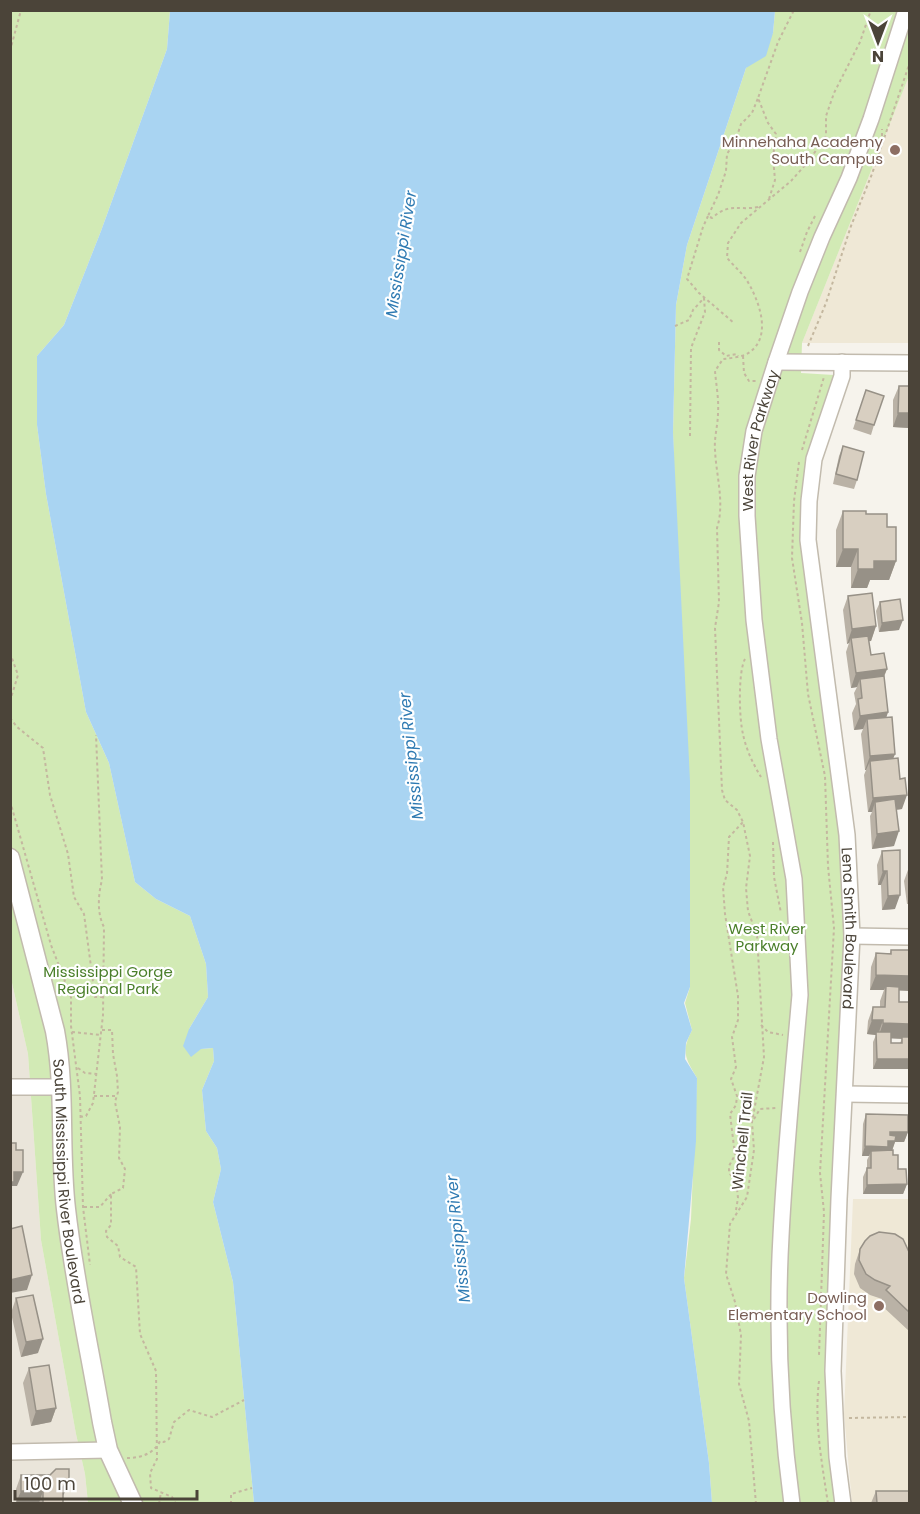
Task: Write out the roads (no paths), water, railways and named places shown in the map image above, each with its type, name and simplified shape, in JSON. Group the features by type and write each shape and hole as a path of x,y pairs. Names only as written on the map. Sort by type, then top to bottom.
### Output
{"street":[{"name":"West River Parkway","path":"792,1503 784,1434 780,1365 780,1303 781,1236 800,995 800,961 794,879 761,681 747,516 747,476 754,431 776,362 800,292 849,178 871,119 906,10"},
{"path":"776,362 909,363"},
{"name":"Lena Smith Boulevard","path":"842,362 842,376 814,459 809,501 808,540 847,835 852,936 833,1371 837,1457 843,1503"},
{"name":"South Mississippi River Boulevard","path":"10,858 56,1031 62,1087 66,1209 108,1450 134,1503"},
{"path":"852,936 909,937"},
{"path":"10,1087 62,1087"},
{"path":"845,1094 909,1095"},
{"path":"10,1452 108,1450"}],"water":[{"name":"Mississippi River","path":"170,11 775,11 773,33 766,56 746,68 687,245 676,305 673,432 690,781 690,987 684,1003 692,1030 686,1043 685,1059 697,1078 696,1141 684,1278 709,1463 712,1503 254,1503 233,1282 213,1202 221,1169 217,1148 206,1131 202,1090 214,1061 213,1048 201,1049 191,1057 183,1046 189,1029 208,997 206,964 190,916 156,899 135,882 109,763 86,712 46,494 37,425 37,356 64,325 101,231 167,49"}],"place":[{"name":"Minnehaha Academy South Campus","path":"895,150"},
{"name":"Dowling Elementary School","path":"879,1306"}],"park label":[{"name":"Mississippi Gorge Regional Park","path":"108,980"}]}
